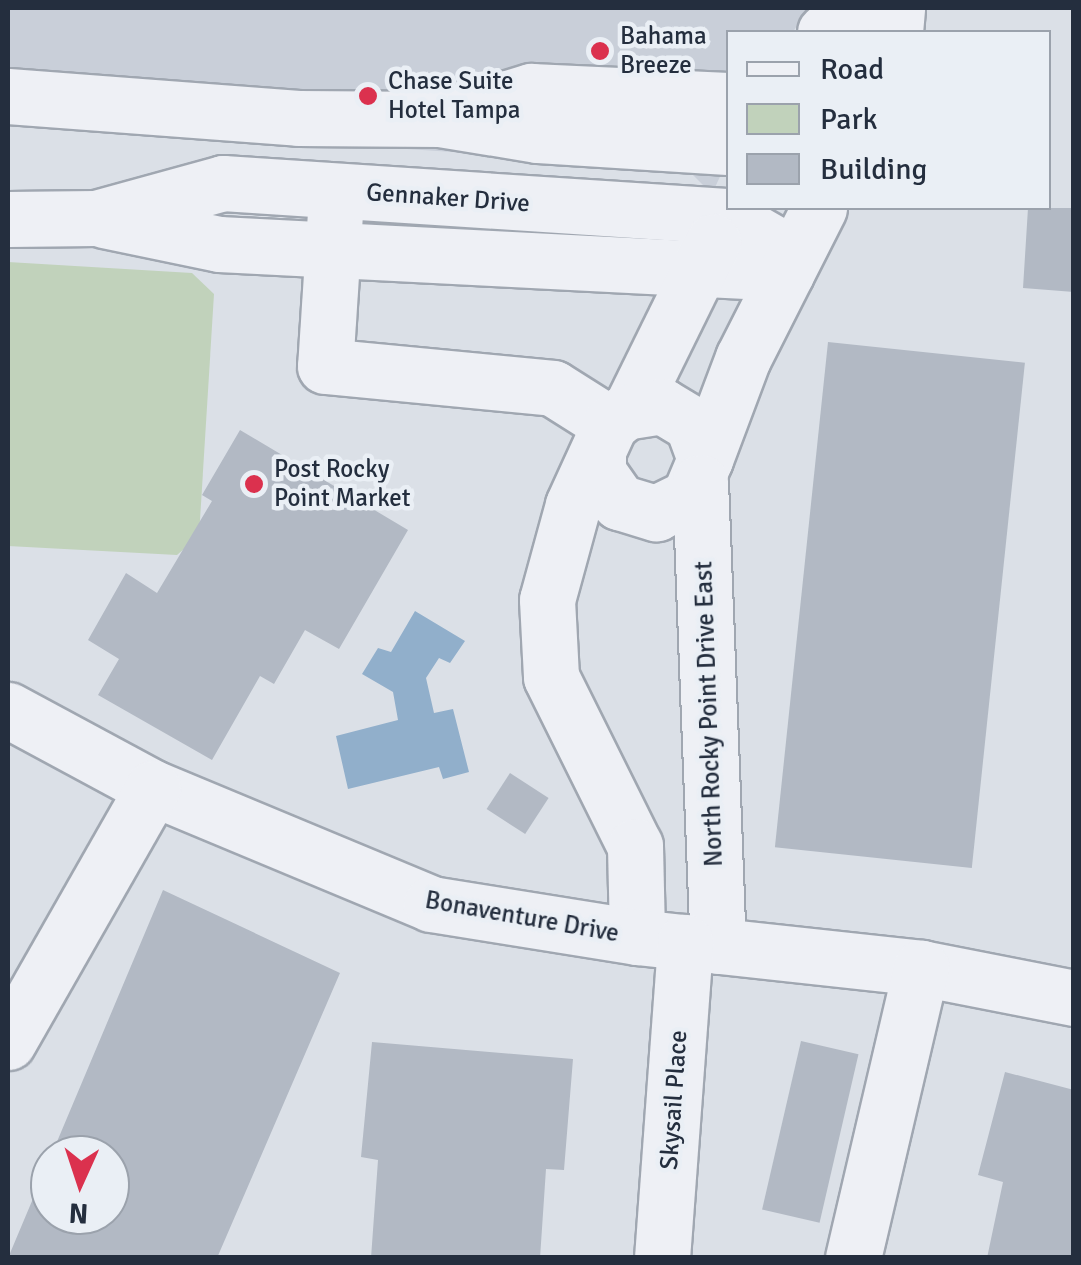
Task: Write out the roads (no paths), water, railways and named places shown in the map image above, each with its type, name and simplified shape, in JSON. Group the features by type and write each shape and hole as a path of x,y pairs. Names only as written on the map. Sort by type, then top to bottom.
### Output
{"street":[{"path":"827,30 851,8"},
{"path":"440,119 531,92 726,100"},
{"path":"8,96 298,118 440,119 538,134 726,147"},
{"name":"Gennaker Drive","path":"96,218 223,183 728,212 790,264"},
{"path":"336,190 326,366 553,388 613,429"},
{"name":"North Rocky Point Drive East","path":"703,470 743,358 817,210"},
{"path":"680,941 551,677 547,600 572,505 728,212"},
{"name":"Gennaker Drive","path":"8,219 96,218 218,244 700,268 790,264"},
{"name":"North Rocky Point Drive East","path":"613,429 662,406 678,412 692,424 703,470 680,941"},
{"path":"613,429 606,488 636,511 674,508 703,470"},
{"name":"Bonaventure Drive","path":"8,710 153,788 432,904 680,941 1070,984"},
{"path":"8,1042 153,788"},
{"name":"Skysail Place","path":"662,1258 680,941"},
{"path":"854,1258 922,968"}],"water":[{"path":"415,611 465,641 450,663 439,658 426,678 434,713 453,709 469,772 443,779 439,767 348,789 336,736 398,720 393,692 362,674 378,648 391,652"}],"place":[{"name":"Bahama Breeze","path":"600,51"},
{"name":"Chase Suite Hotel Tampa","path":"368,96"},
{"name":"Post Rocky Point Market","path":"254,484"}]}
